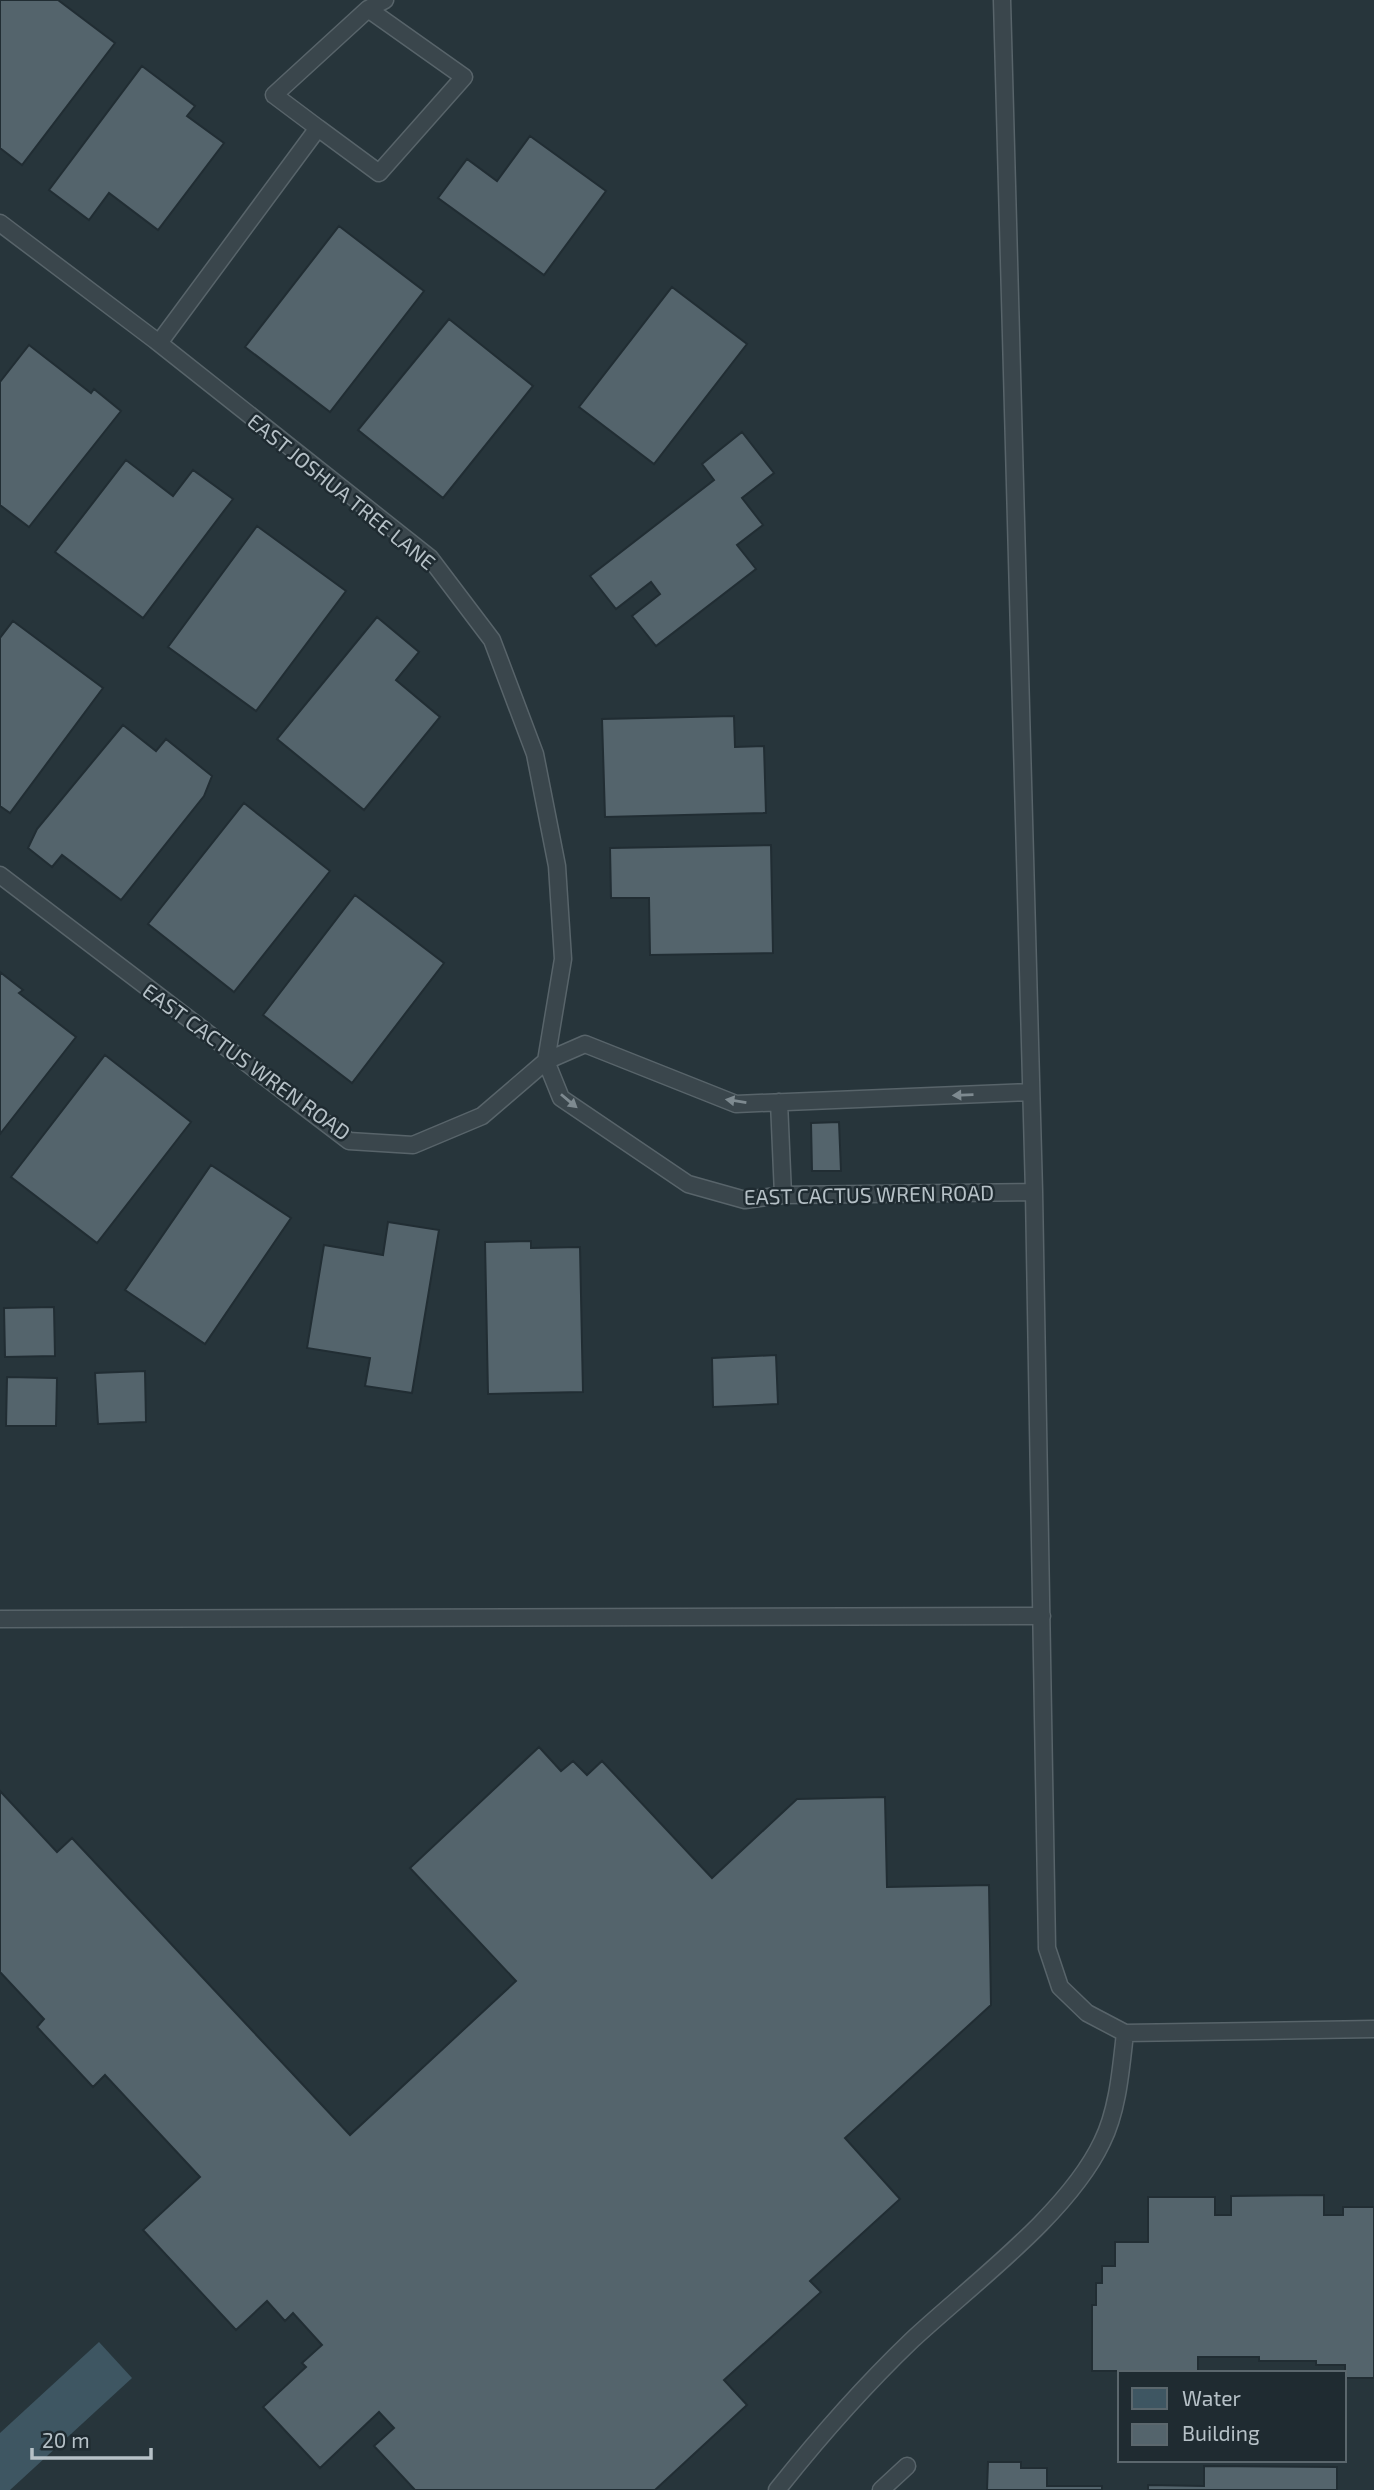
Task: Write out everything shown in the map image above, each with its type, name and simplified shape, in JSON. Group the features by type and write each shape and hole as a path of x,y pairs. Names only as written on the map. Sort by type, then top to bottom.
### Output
{"lane":[{"path":"368,9 464,77 379,173 274,94 368,9 384,0"},
{"path":"1002,0 1034,1192 1047,1948 1060,1987 1087,2013 1125,2033 1374,2029"},
{"path":"159,343 318,128"},
{"name":"EAST JOSHUA TREE LANE","path":"0,223 159,343 430,558 492,640 535,754 557,866 562,959 547,1061"},
{"name":"EAST CACTUS WREN ROAD","path":"0,875 349,1141 413,1145 482,1116 547,1061 585,1044 736,1104 1031,1092"},
{"name":"EAST CACTUS WREN ROAD","path":"547,1061 561,1098 688,1184 745,1200 783,1195 1034,1192"},
{"path":"779,1102 783,1195"},
{"path":"0,1619 1042,1616"},
{"path":"777,2490 834,2419 910,2343 1068,2197 1103,2141 1120,2081 1125,2033"},
{"path":"881,2490 906,2466"}],"water":[{"path":"99,2342 132,2378 10,2490 0,2490 0,2433"}],"building":[{"path":"0,0 58,0 115,43 22,165 0,148"},
{"path":"142,66 195,106 187,116 224,143 158,230 109,193 89,220 49,190"},
{"path":"530,136 606,191 544,275 438,198 467,159 497,181"},
{"path":"339,226 424,291 330,412 245,347"},
{"path":"672,287 747,344 654,464 579,407"},
{"path":"449,319 533,386 443,498 358,430"},
{"path":"29,345 91,393 94,389 121,411 29,527 0,505 0,382"},
{"path":"742,432 774,473 742,498 763,525 737,545 756,569 656,646 632,616 660,594 651,582 616,609 590,576 714,480 702,464"},
{"path":"126,460 173,496 193,470 233,499 143,618 55,552"},
{"path":"257,526 346,591 256,711 168,647"},
{"path":"377,617 419,652 396,680 440,717 364,810 277,739"},
{"path":"13,621 103,688 10,813 0,806 0,638"},
{"path":"734,716 735,747 764,746 766,813 605,817 602,719"},
{"path":"123,725 156,751 166,739 212,776 204,796 121,900 62,855 52,867 28,848 37,829"},
{"path":"244,803 330,871 234,992 148,924"},
{"path":"771,845 773,953 650,955 649,898 611,898 610,848"},
{"path":"355,895 444,963 352,1083 263,1015"},
{"path":"0,972 23,990 19,993 76,1037 0,1134"},
{"path":"105,1055 191,1122 97,1243 11,1177"},
{"path":"839,1122 841,1171 812,1171 811,1123"},
{"path":"211,1165 291,1218 205,1344 125,1290"},
{"path":"388,1222 439,1230 412,1393 365,1386 370,1358 307,1348 324,1245 383,1255"},
{"path":"531,1241 531,1248 580,1247 583,1392 488,1394 485,1242"},
{"path":"54,1307 55,1356 5,1357 4,1308"},
{"path":"776,1355 778,1404 713,1407 712,1358"},
{"path":"145,1371 146,1422 98,1424 95,1373"},
{"path":"7,1377 57,1378 56,1426 6,1426"},
{"path":"539,1747 561,1771 573,1761 587,1775 602,1761 712,1878 797,1799 885,1797 887,1887 989,1885 991,2005 845,2138 900,2199 810,2281 821,2292 724,2380 747,2405 655,2490 415,2490 374,2446 394,2428 379,2412 320,2468 263,2407 306,2367 302,2363 322,2345 293,2313 285,2321 267,2301 236,2330 143,2230 200,2177 105,2075 93,2087 37,2027 44,2019 0,1972 0,1791 57,1852 72,1838 350,2135 516,1981 410,1868"},
{"path":"1324,2195 1324,2215 1343,2215 1343,2207 1374,2207 1374,2378 1346,2378 1345,2365 1316,2365 1316,2361 1259,2361 1259,2357 1198,2357 1198,2371 1092,2371 1092,2305 1096,2305 1096,2283 1102,2283 1102,2266 1115,2266 1115,2242 1148,2242 1148,2197 1215,2197 1215,2215 1231,2215 1231,2196"},
{"path":"988,2462 1021,2462 1021,2468 1047,2468 1047,2486 1102,2486 1102,2490 987,2490"},
{"path":"1204,2466 1337,2467 1337,2490 1148,2490 1148,2485 1204,2486"}]}
